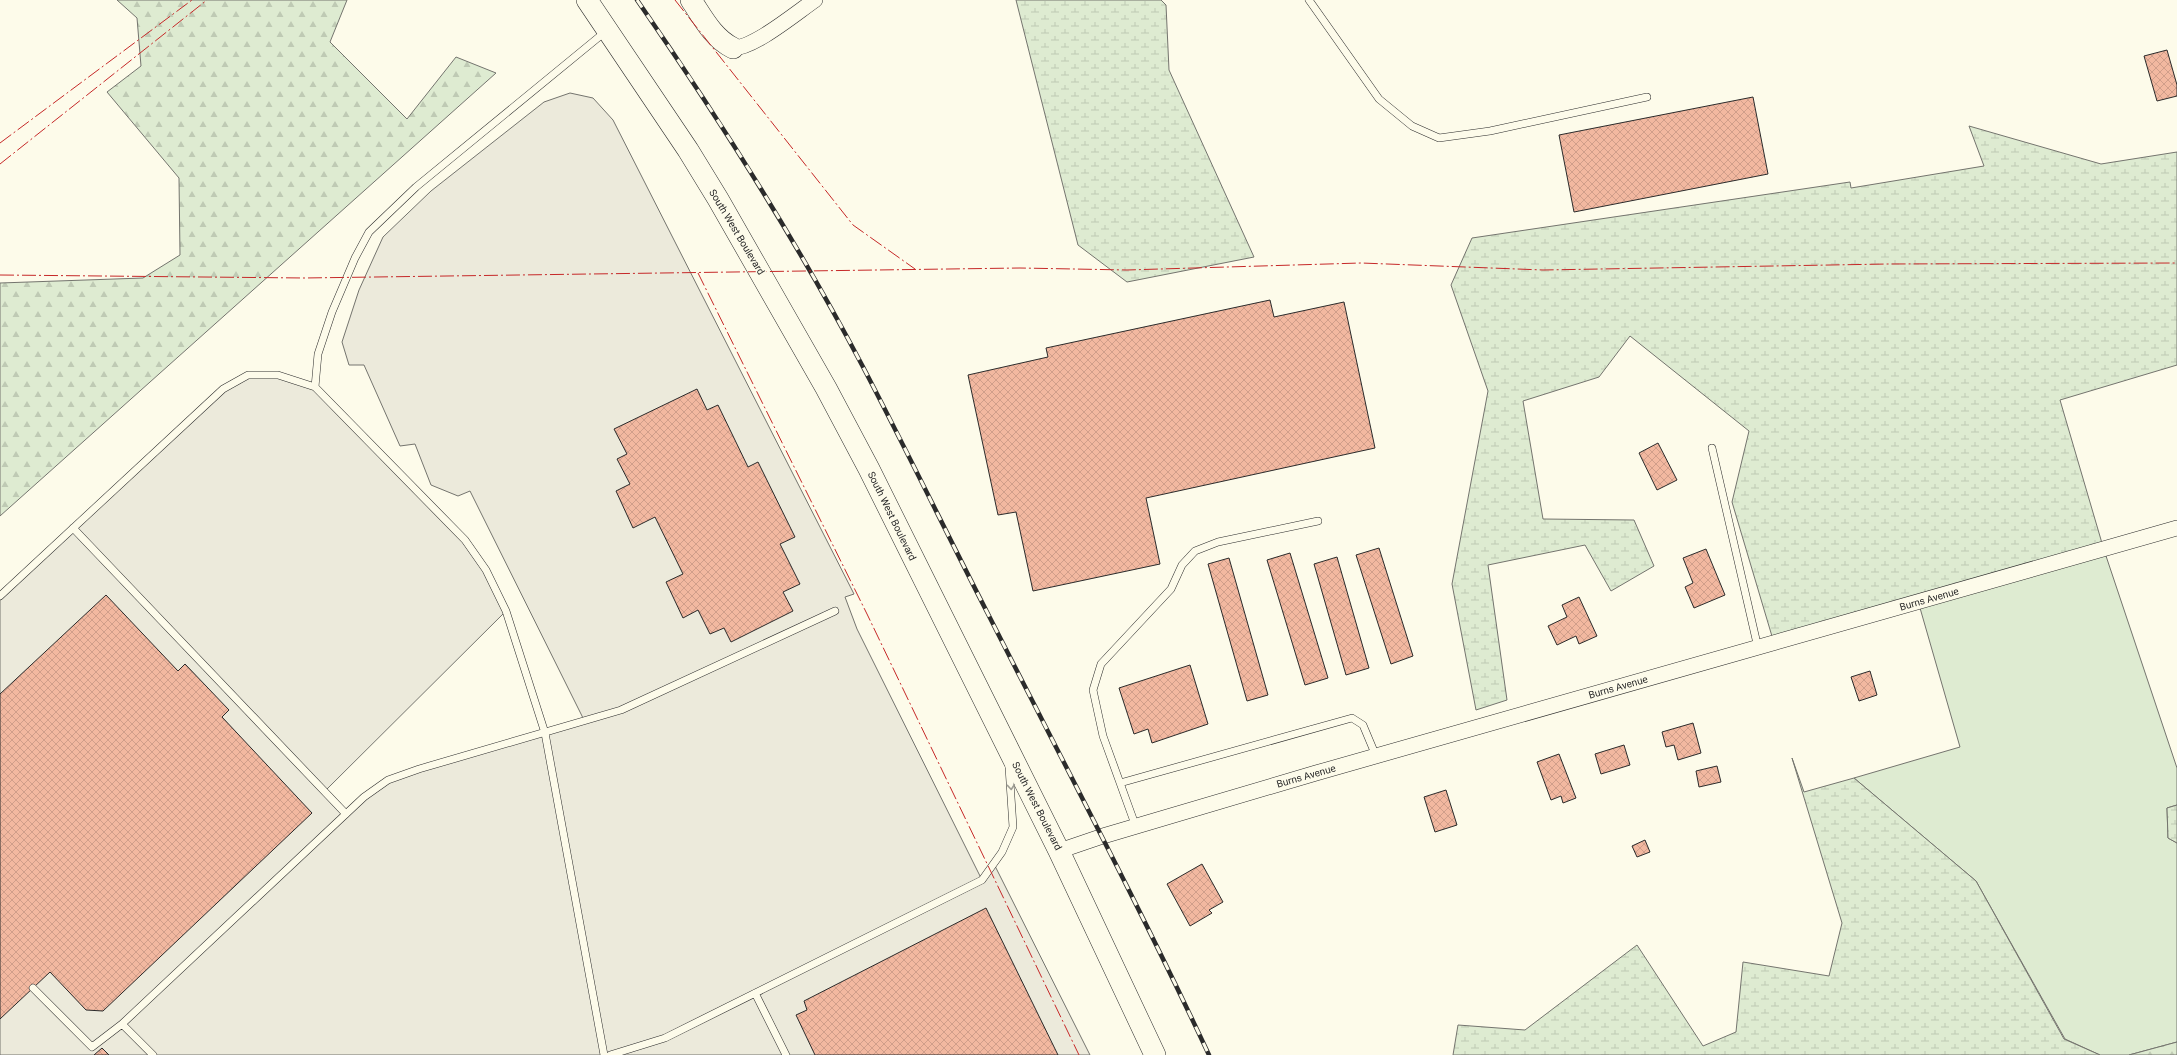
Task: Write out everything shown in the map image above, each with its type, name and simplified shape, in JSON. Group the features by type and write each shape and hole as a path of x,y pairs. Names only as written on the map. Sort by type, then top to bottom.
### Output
{"street":[{"name":"South West Boulevard","path":"587,0 703,174 811,360 869,469 1059,851 1155,1055"},
{"path":"691,0 716,36 722,42 733,48 740,48 758,39 815,0"},
{"name":"Burns Avenue","path":"1059,851 1376,756 2177,528"}],"lane":[{"path":"1309,0 1378,99 1412,126 1439,138 1490,131 1647,96"},
{"path":"315,387 318,354 332,312 355,258 370,232 416,187 607,30"},
{"path":"0,596 223,388 248,375 278,375 315,387 465,540 486,570 506,611 545,733 604,1055"},
{"path":"1712,448 1758,648"},
{"path":"1136,827 1103,736 1093,690 1101,664 1171,589 1182,564 1195,551 1218,542 1318,521"},
{"path":"73,528 346,814"},
{"path":"33,988 92,1047 122,1024 364,797 388,780 419,769 545,733 639,702 835,611"},
{"path":"1120,783 1352,718 1363,726 1376,756"},
{"path":"610,1055 666,1038 982,880 1002,852 1013,827 1008,749"},
{"path":"755,993 786,1055"},
{"path":"122,1024 153,1055"}],"green space":[{"path":"117,0 347,0 330,42 407,119 456,57 496,73 0,516 0,283 143,278 180,255 179,178 107,92 141,66 137,18"},
{"path":"1016,0 1161,0 1166,5 1169,70 1254,257 1127,282 1078,245"},
{"path":"1969,126 2101,164 2177,152 2177,365 2060,400 2104,550 1774,643 1732,502 1749,431 1630,336 1599,377 1523,401 1543,519 1634,520 1654,566 1611,591 1585,545 1488,565 1507,700 1476,710 1452,584 1488,391 1451,285 1472,238 1850,182 1851,188 1984,166"},
{"path":"2104,550 2177,768 2177,805 2167,808 2168,838 2177,843 2177,1042 2129,1055 2100,1055 2065,1039 1976,881 1854,778 1960,747 1918,601"},
{"path":"1792,758 1804,792 1854,778 1976,881 2064,1039 2100,1055 1453,1055 1458,1025 1525,1030 1637,945 1703,1046 1736,1032 1743,962 1829,976 1842,923"},
{"path":"2177,805 2177,843 2168,838 2167,808"},
{"path":"2177,1042 2177,1055 2129,1055"}],"shaded area":[{"path":"570,93 593,98 613,120 854,594 845,597 857,629 982,880 994,864 1090,1055 0,1055 0,596 223,389 248,375 278,375 315,387 465,540 486,570 506,611 324,792 346,813 388,780 584,720 470,491 458,496 431,485 415,444 400,446 364,365 349,365 342,342 359,290 383,237 431,191 544,102"}],"building":[{"path":"2167,50 2177,85 2177,96 2157,101 2144,56"},
{"path":"1753,97 1768,174 1574,212 1559,135"},
{"path":"1270,300 1274,317 1344,302 1375,448 1146,498 1160,564 1033,591 1016,512 998,515 968,375 1048,357 1046,348"},
{"path":"697,389 707,410 718,405 748,467 758,462 795,537 780,544 800,584 783,592 793,611 731,642 724,628 710,634 698,610 683,618 666,582 683,574 655,517 633,528 616,491 630,484 617,459 627,454 614,429"},
{"path":"1658,443 1677,480 1657,490 1639,453"},
{"path":"1379,548 1413,656 1391,664 1356,555"},
{"path":"1706,549 1725,595 1694,608 1685,587 1693,583 1683,558"},
{"path":"1290,553 1328,678 1305,685 1267,560"},
{"path":"1337,557 1369,668 1346,675 1314,564"},
{"path":"1229,558 1268,695 1247,701 1208,564"},
{"path":"106,595 178,671 185,664 229,710 222,717 312,813 103,1011 86,1010 50,972 0,1019 0,694"},
{"path":"1579,597 1597,636 1579,644 1576,636 1557,645 1548,626 1567,617 1562,605"},
{"path":"1190,665 1208,724 1152,743 1148,729 1134,734 1119,688"},
{"path":"1870,671 1877,695 1859,701 1851,677"},
{"path":"1693,723 1701,753 1678,760 1674,745 1666,747 1662,732"},
{"path":"1624,745 1630,765 1601,774 1595,754"},
{"path":"1559,754 1576,798 1563,803 1561,796 1551,800 1537,762"},
{"path":"1717,766 1721,782 1699,787 1696,771"},
{"path":"1446,790 1457,825 1435,832 1424,797"},
{"path":"1645,840 1650,852 1637,857 1632,846"},
{"path":"1202,864 1223,902 1209,910 1212,913 1190,926 1167,884"},
{"path":"986,908 1058,1055 815,1055 796,1015 807,1010 804,1001"},
{"path":"102,1048 109,1055 94,1055"}],"railway":[{"path":"637,0 755,179 810,271 862,365 1128,888 1209,1055"}],"power":[{"path":"0,143 192,0"},
{"path":"0,164 207,0"},
{"path":"675,0 853,225 915,269"},
{"path":"0,275 304,278 1020,268 1127,270 1361,263 1543,270 1888,264 2177,263"},
{"path":"698,273 867,614 1079,1055"}]}
